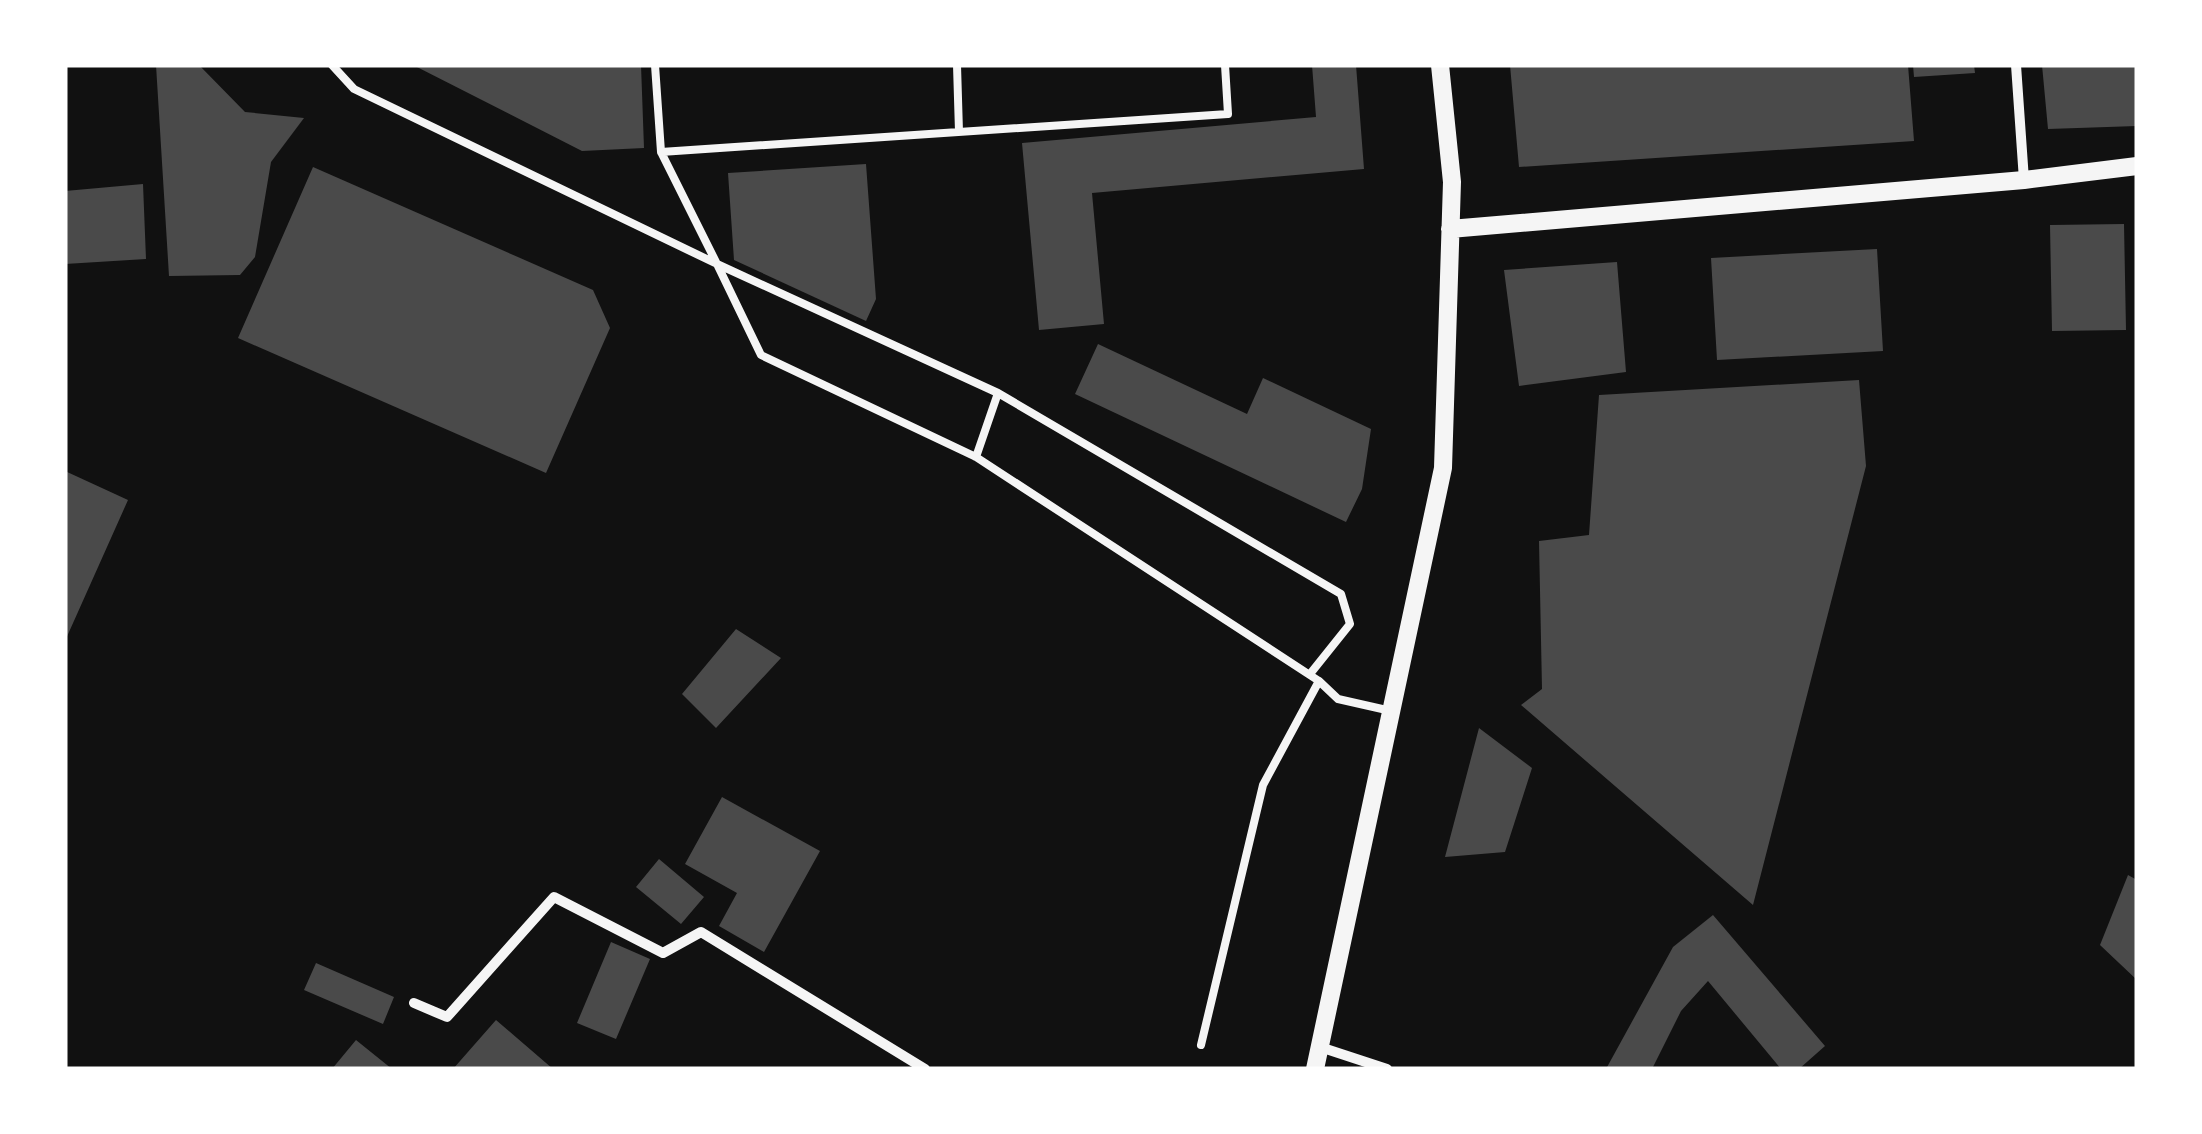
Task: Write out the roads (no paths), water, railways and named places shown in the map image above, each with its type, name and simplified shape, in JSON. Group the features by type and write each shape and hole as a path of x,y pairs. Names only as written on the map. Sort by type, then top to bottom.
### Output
{"street":[{"path":"1315,1069 1443,468 1452,182 1440,65"},
{"path":"2016,65 2024,180"},
{"path":"1450,229 2024,180 2137,166"},
{"path":"414,1003 447,1017 554,897 663,954 701,932 925,1069"},
{"path":"1320,1047 1387,1069"}],"lane":[{"path":"332,65 354,89 717,264 998,393 1342,594 1350,624 1310,674"},
{"path":"654,65 661,152 761,355 976,457 1310,674 1338,699 1392,711"},
{"path":"957,65 959,132"},
{"path":"661,152 1228,114 1225,65"},
{"path":"976,457 998,393"},
{"path":"1201,1045 1263,784 1319,681"}]}
